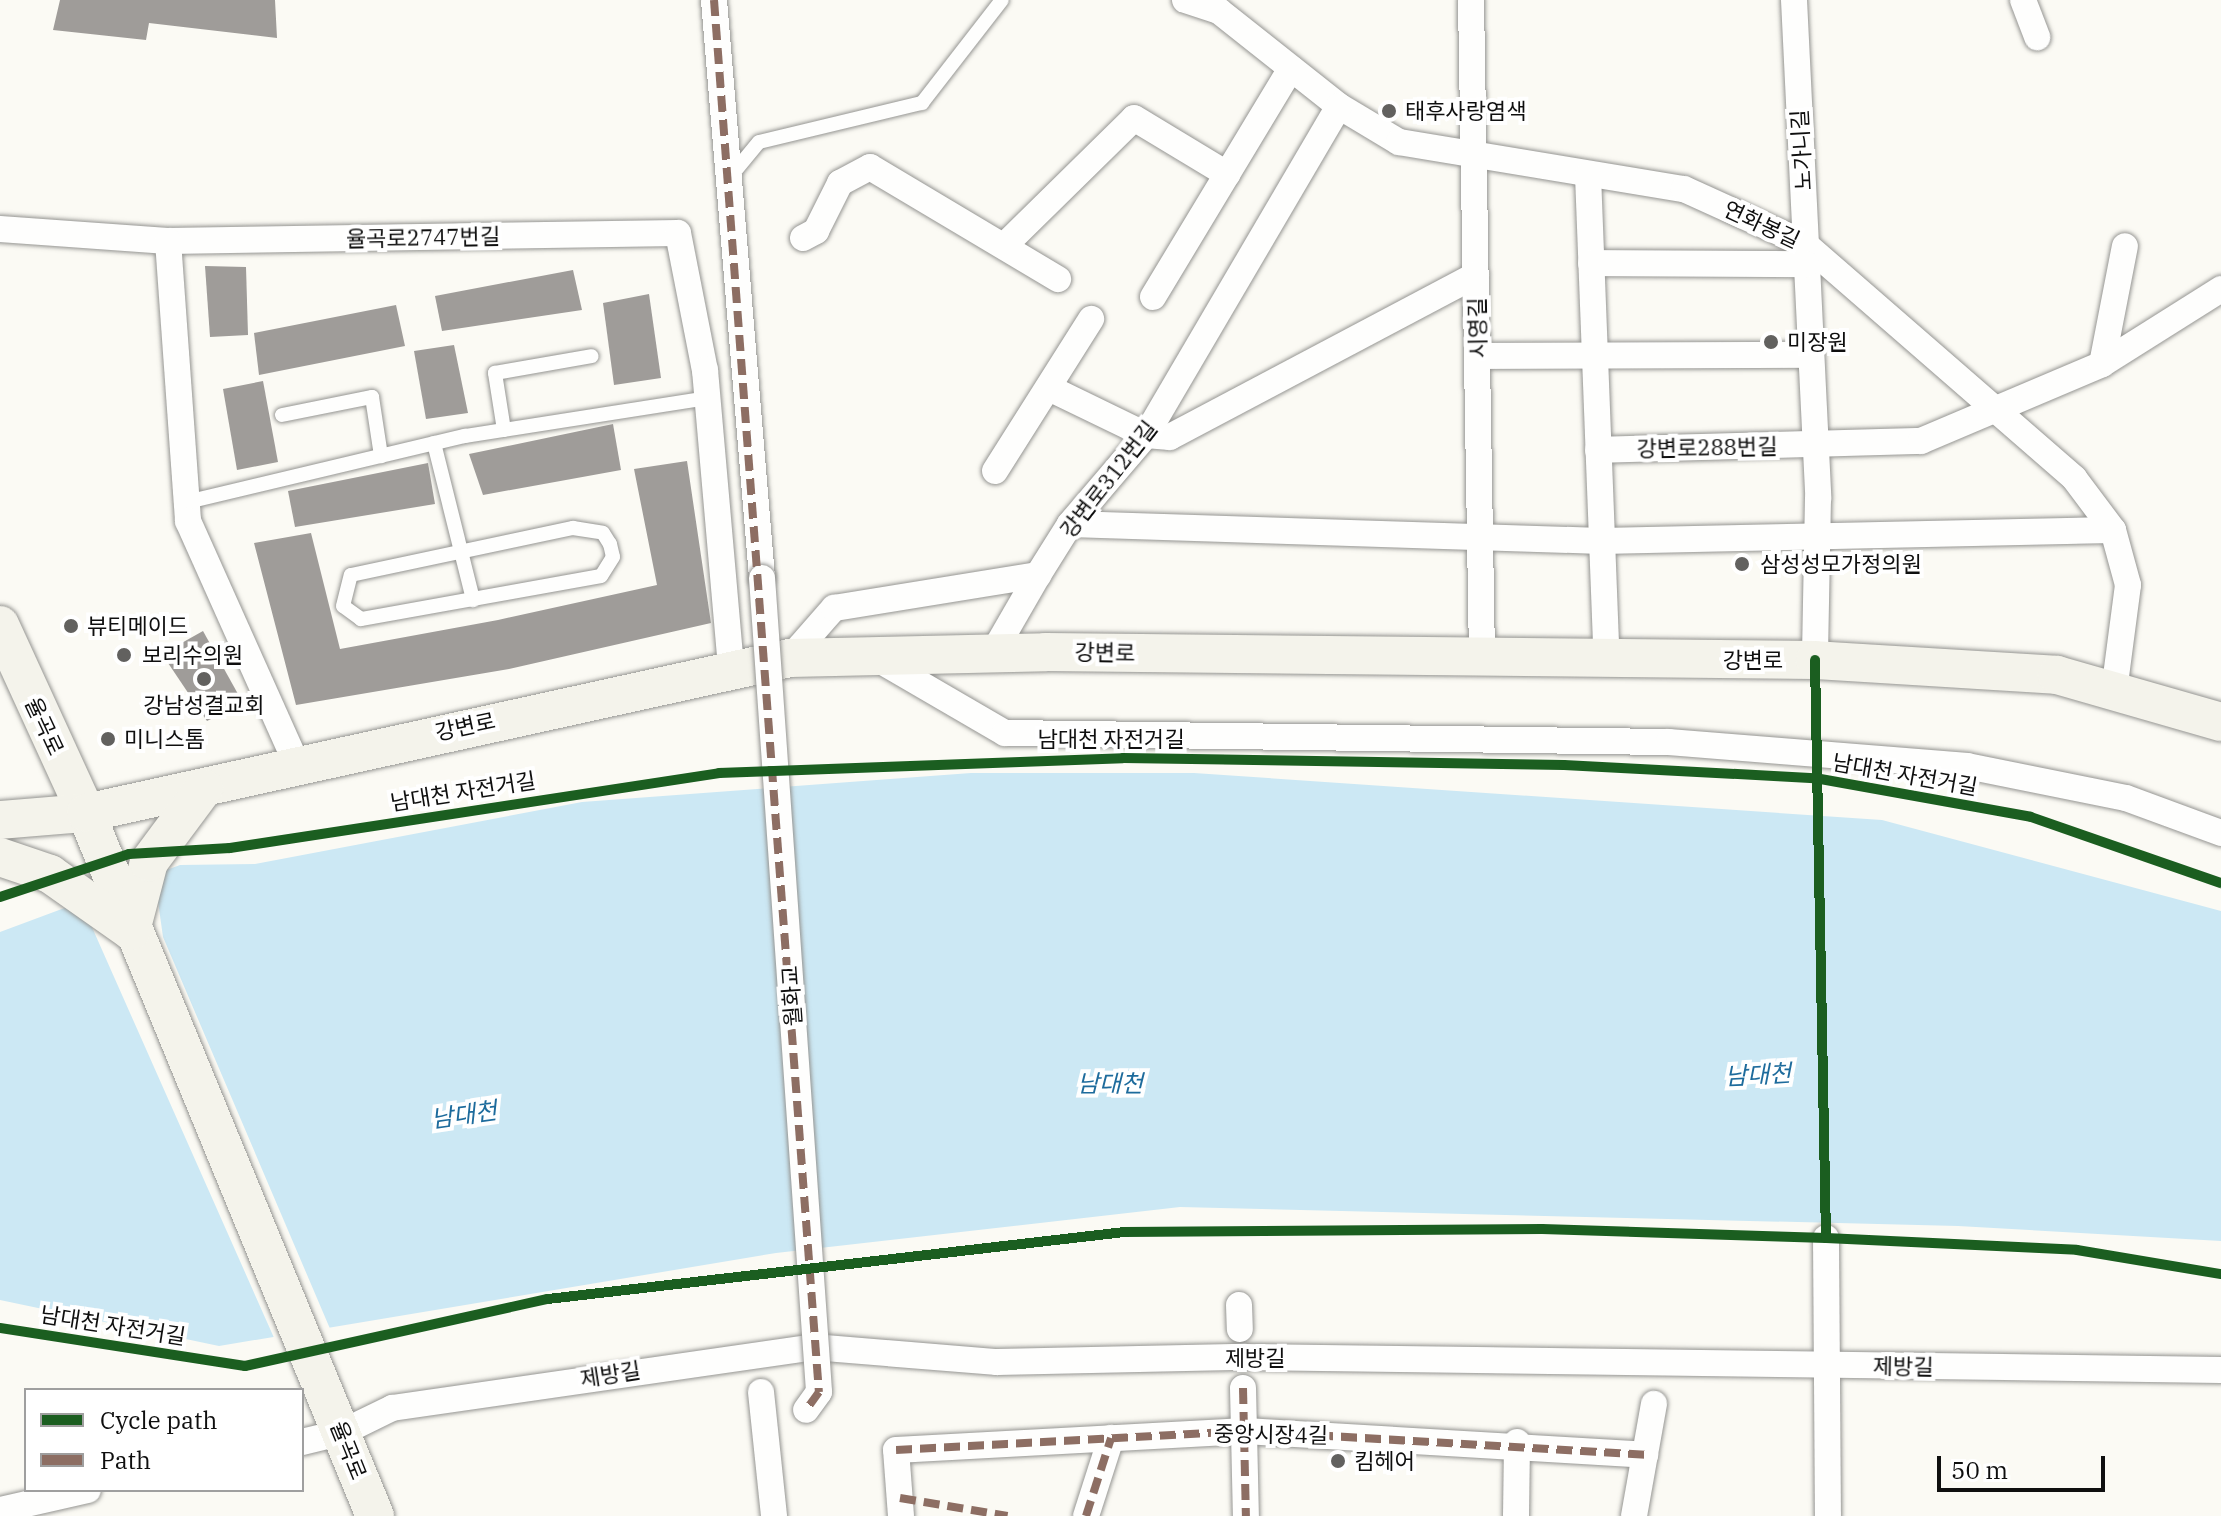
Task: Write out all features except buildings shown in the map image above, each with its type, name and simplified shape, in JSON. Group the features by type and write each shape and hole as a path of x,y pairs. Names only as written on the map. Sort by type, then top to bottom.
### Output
{"street":[{"name":"월화교","path":"714,0 762,578 819,1392 806,1410"},
{"name":"연화봉길","path":"1185,0 1219,11 1339,106 1399,142 1474,160 1684,189 1806,254 2074,478 2113,530 2128,585 2114,691"},
{"name":"시영길","path":"1471,0 1482,657"},
{"name":"노가니길","path":"1794,0 1815,445 1815,660"},
{"path":"2023,0 2037,37"},
{"path":"1153,297 1291,68"},
{"name":"강변로312번길","path":"993,653 1070,524 1146,435 1339,106"},
{"path":"1007,243 1134,118 1227,174"},
{"path":"803,238 816,231 840,183 870,167 1007,243 1058,279"},
{"path":"1588,175 1607,659"},
{"name":"율곡로2747번길","path":"0,229 168,241 678,233 708,398"},
{"path":"168,241 188,521 296,762"},
{"path":"2102,364 2125,246"},
{"path":"1591,263 1806,254"},
{"path":"1049,388 1146,435 1179,433 1476,275"},
{"path":"1815,445 1921,441 2102,364 2221,289"},
{"path":"995,471 1091,319"},
{"path":"1477,356 1594,359 1811,355"},
{"path":"708,398 731,670"},
{"name":"강변로288번길","path":"1598,450 1815,445"},
{"path":"1070,524 1601,541 2113,530"},
{"path":"790,658 834,608 1038,575"},
{"name":"율곡로","path":"0,625 88,820 131,931 320,1386 343,1432 375,1516"},
{"name":"강변로","path":"0,820 88,820 296,762 790,658 993,653 1815,660 2057,675 2221,722"},
{"path":"873,656 1005,733 1669,742 1967,766 2126,798 2221,833"},
{"path":"0,857 50,874 131,931 140,881 165,834 204,788"},
{"path":"1826,1238 1828,1516"},
{"name":"제방길","path":"304,1442 343,1432 392,1408 771,1348 997,1362 1245,1357 2221,1370"},
{"path":"1243,1388 1246,1516"},
{"path":"761,1392 774,1516"},
{"path":"1634,1516 1654,1404"},
{"name":"중앙시장4길","path":"901,1516 896,1450 1245,1431 1517,1442 1645,1455"},
{"path":"1086,1516 1111,1438"},
{"path":"1516,1516 1517,1442"},
{"path":"0,1510 79,1492"}],"lane":[{"path":"727,180 759,142 922,103 1002,0"},
{"path":"504,430 495,373 592,356"},
{"path":"282,415 372,397 381,456"},
{"path":"187,502 434,443 708,398"},
{"path":"434,443 473,600"},
{"path":"573,528 603,533 610,544 613,557 601,576 473,600 361,619 343,606 351,575 573,528"}],"water":[{"name":"남대천","path":"971,773 1194,773 1882,820 2221,911 2221,1241 1958,1226 1180,1207 776,1253 219,1346 0,1300 0,932 180,865 255,864 582,802"}],"pier":[{"path":"156,887 163,937 331,1331 275,1340 91,925"}],"marked path":[{"path":"714,0 819,1392 806,1410"},
{"path":"1243,1388 1246,1516"},
{"path":"896,1450 1245,1431 1645,1455"},
{"path":"1086,1516 1111,1438"},
{"path":"900,1498 1007,1516"}],"cycle path":[{"name":"남대천 자전거길","path":"1815,660 1826,1238"},
{"name":"남대천 자전거길","path":"0,897 129,854 230,848 719,773 1123,758 1564,765 1815,778 2031,817 2221,883"},
{"name":"남대천 자전거길","path":"0,1328 245,1366 548,1299 1124,1232 1542,1229 1826,1238 2077,1250 2221,1274"}],"place":[{"name":"태후사랑염색","path":"1389,111"},
{"name":"미장원","path":"1771,342"},
{"name":"삼성성모가정의원","path":"1742,564"},
{"name":"뷰티메이드","path":"71,626"},
{"name":"보리수의원","path":"124,655"},
{"name":"강남성결교회","path":"204,679"},
{"name":"미니스톰","path":"108,739"},
{"name":"킴헤어","path":"1338,1461"}]}
